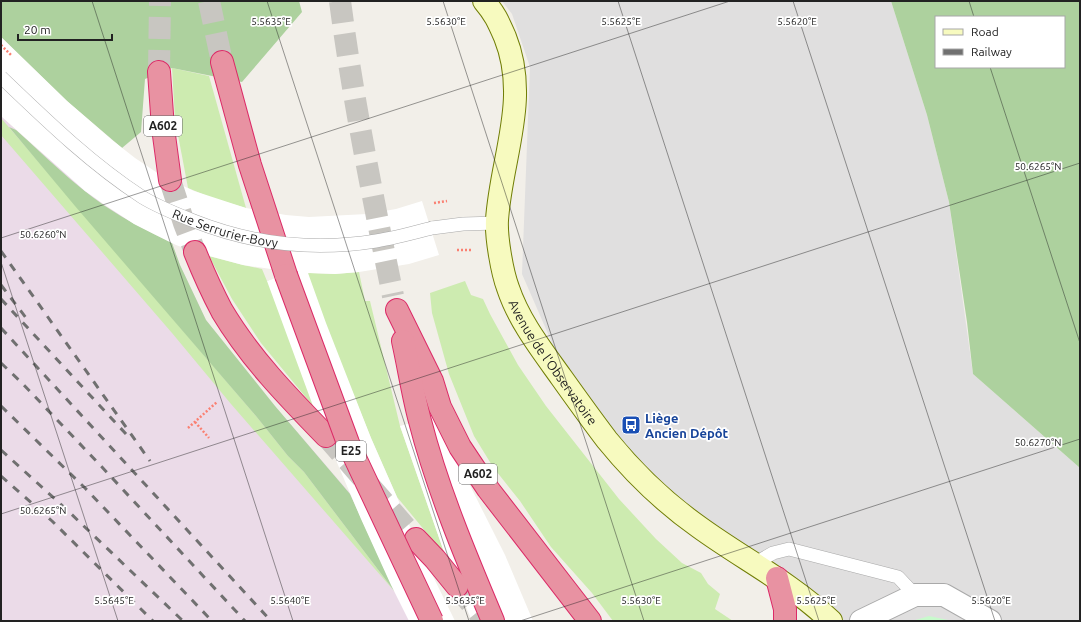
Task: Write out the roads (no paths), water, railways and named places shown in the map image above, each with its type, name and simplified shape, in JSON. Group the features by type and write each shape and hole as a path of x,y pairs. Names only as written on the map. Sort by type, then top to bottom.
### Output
{"highway":[{"name":"E25","path":"222,62 250,165 286,275 348,443 432,621"},
{"name":"A602","path":"159,72 163,128 170,180"},
{"path":"195,252 206,279 222,310 243,342 273,381 326,436"},
{"name":"A602","path":"493,621 452,519 436,474 420,421 395,303 432,381 440,407 460,447 488,489 590,621"},
{"path":"416,538 457,586"},
{"path":"776,578 785,609 785,621"}],"street":[{"name":"Avenue de l'Observatoire","path":"484,1 495,14 510,50 515,80 515,105 512,131 499,197 497,223 500,251 508,287 517,309 536,341 607,440 638,474 676,510 700,528 797,592 831,621"},
{"path":"861,621 915,594 944,595 990,621"}],"lane":[{"name":"Rue Serrurier-Bovy","path":"1,77 79,149 112,176 143,197 171,212 208,227 239,236 268,242 321,246 377,241 432,228 463,224 497,223"},
{"path":"754,564 773,552 789,549 898,577 915,594"}],"tunnel":[{"path":"159,72 160,1"},
{"path":"209,1 222,62"},
{"path":"340,1 357,112 393,296"},
{"path":"170,180 195,252"},
{"path":"326,436 416,539"},
{"path":"457,586 485,621"}],"railway":[{"path":"1,251 150,461"},
{"path":"1,285 30,323"},
{"path":"1,299 126,434"},
{"path":"1,328 271,621"},
{"path":"1,363 101,466 245,621"},
{"path":"1,406 85,488 212,621"},
{"path":"1,450 66,509 183,621"},
{"path":"1,476 52,521 153,621"}],"place":[{"name":"Liège Ancien Dépôt","path":"631,425"}]}
